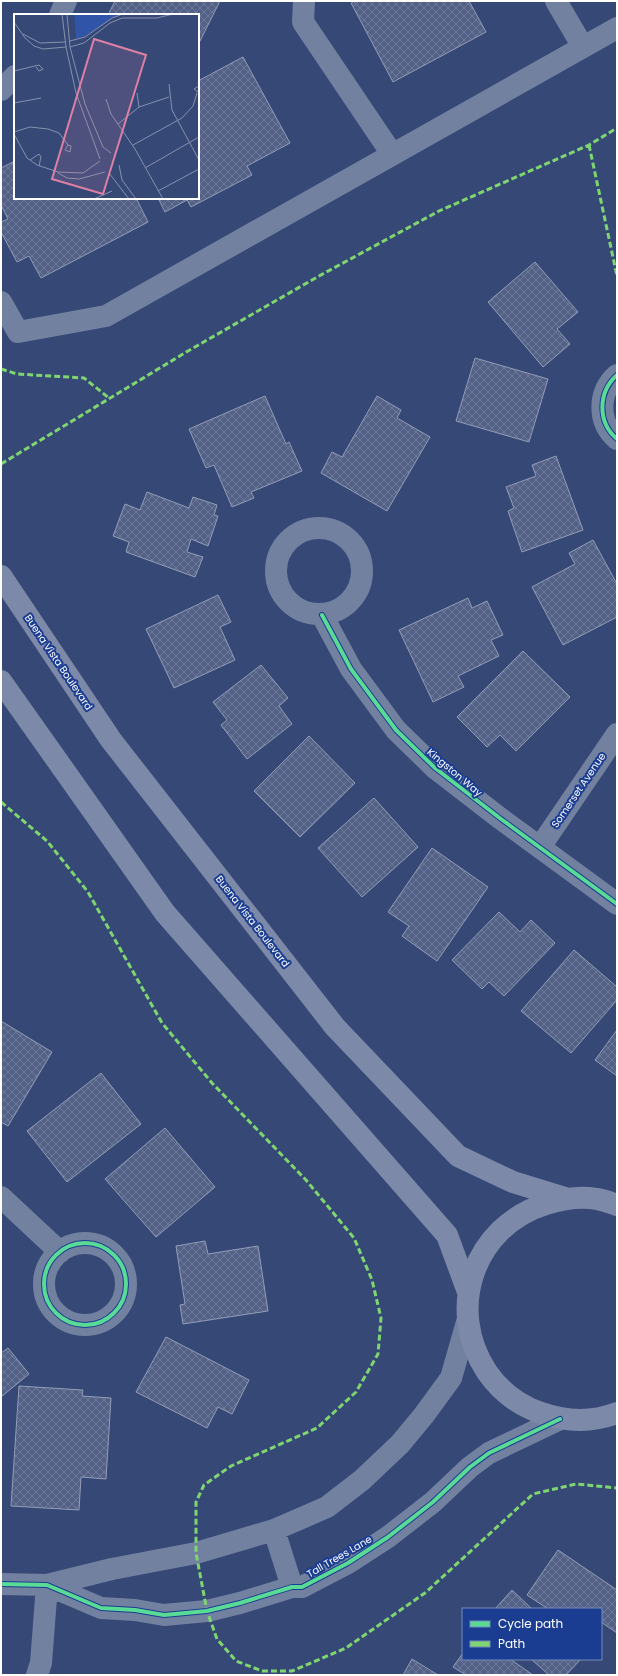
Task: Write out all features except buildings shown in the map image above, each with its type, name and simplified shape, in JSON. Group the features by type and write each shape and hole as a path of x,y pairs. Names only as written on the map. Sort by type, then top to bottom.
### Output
{"main road":[{"name":"Buena Vista Boulevard","path":"1,576 111,740 335,1027 458,1156 513,1182 564,1198 597,1199 617,1205"},
{"name":"Buena Vista Boulevard","path":"1,681 165,912 447,1235 468,1292"},
{"name":"Buena Vista Boulevard","path":"564,1198 530,1209 500,1229 479,1259 468,1292 467,1322 477,1357 497,1386 526,1408 560,1419 582,1421 612,1418"}],"street":[{"path":"60,14 66,1"},
{"path":"304,1 302,22 392,154"},
{"path":"556,1 584,47"},
{"path":"1,302 18,332 106,316 617,28"},
{"path":"1,90 14,77"},
{"path":"617,375 611,380 604,394 602,408 605,422 612,435 617,439"},
{"name":"Kingston Way","path":"322,615 351,669 396,730 435,768 617,904"},
{"name":"Somerset Avenue","path":"540,847 617,734"},
{"path":"1,1197 60,1252"},
{"name":"Tall Trees Lane","path":"1,1584 46,1585 112,1569 196,1553 274,1530 327,1507 362,1480 400,1444 424,1416 450,1378 467,1322"},
{"name":"Tall Trees Lane","path":"46,1585 101,1608 135,1610 164,1615 207,1611 240,1603 292,1587 302,1587 348,1563 388,1537 433,1502 470,1467 489,1453 560,1419"},
{"path":"274,1530 292,1587"},
{"path":"37,1675 41,1663 46,1585"}],"marked path":[{"path":"1,464 188,351 319,276 439,211 589,145 617,128"},
{"path":"589,145 617,276"},
{"path":"1,369 17,374 84,378 109,398"},
{"path":"1,802 47,841 88,892 162,1023 212,1083 306,1180 354,1238 372,1280 381,1318 378,1354 356,1392 317,1428 231,1466 204,1485 196,1502 196,1553 207,1611 217,1639 236,1661 262,1671 292,1671 346,1648 425,1593 533,1494 576,1484 617,1488"}],"cycle path":[{"path":"617,375 606,390 602,407 606,424 610,432 617,439"},
{"path":"322,615 351,669 396,730 435,768 501,819 617,904"},
{"path":"85,1243 101,1246 114,1255 123,1268 126,1284 123,1300 114,1313 101,1322 85,1325 69,1322 56,1313 47,1300 44,1284 47,1268 56,1255 69,1246 85,1243"},
{"path":"1,1584 47,1585 101,1608 135,1610 164,1615 207,1611 240,1603 292,1587 302,1587 348,1563 388,1537 433,1502 470,1467 489,1453 560,1419"}]}
